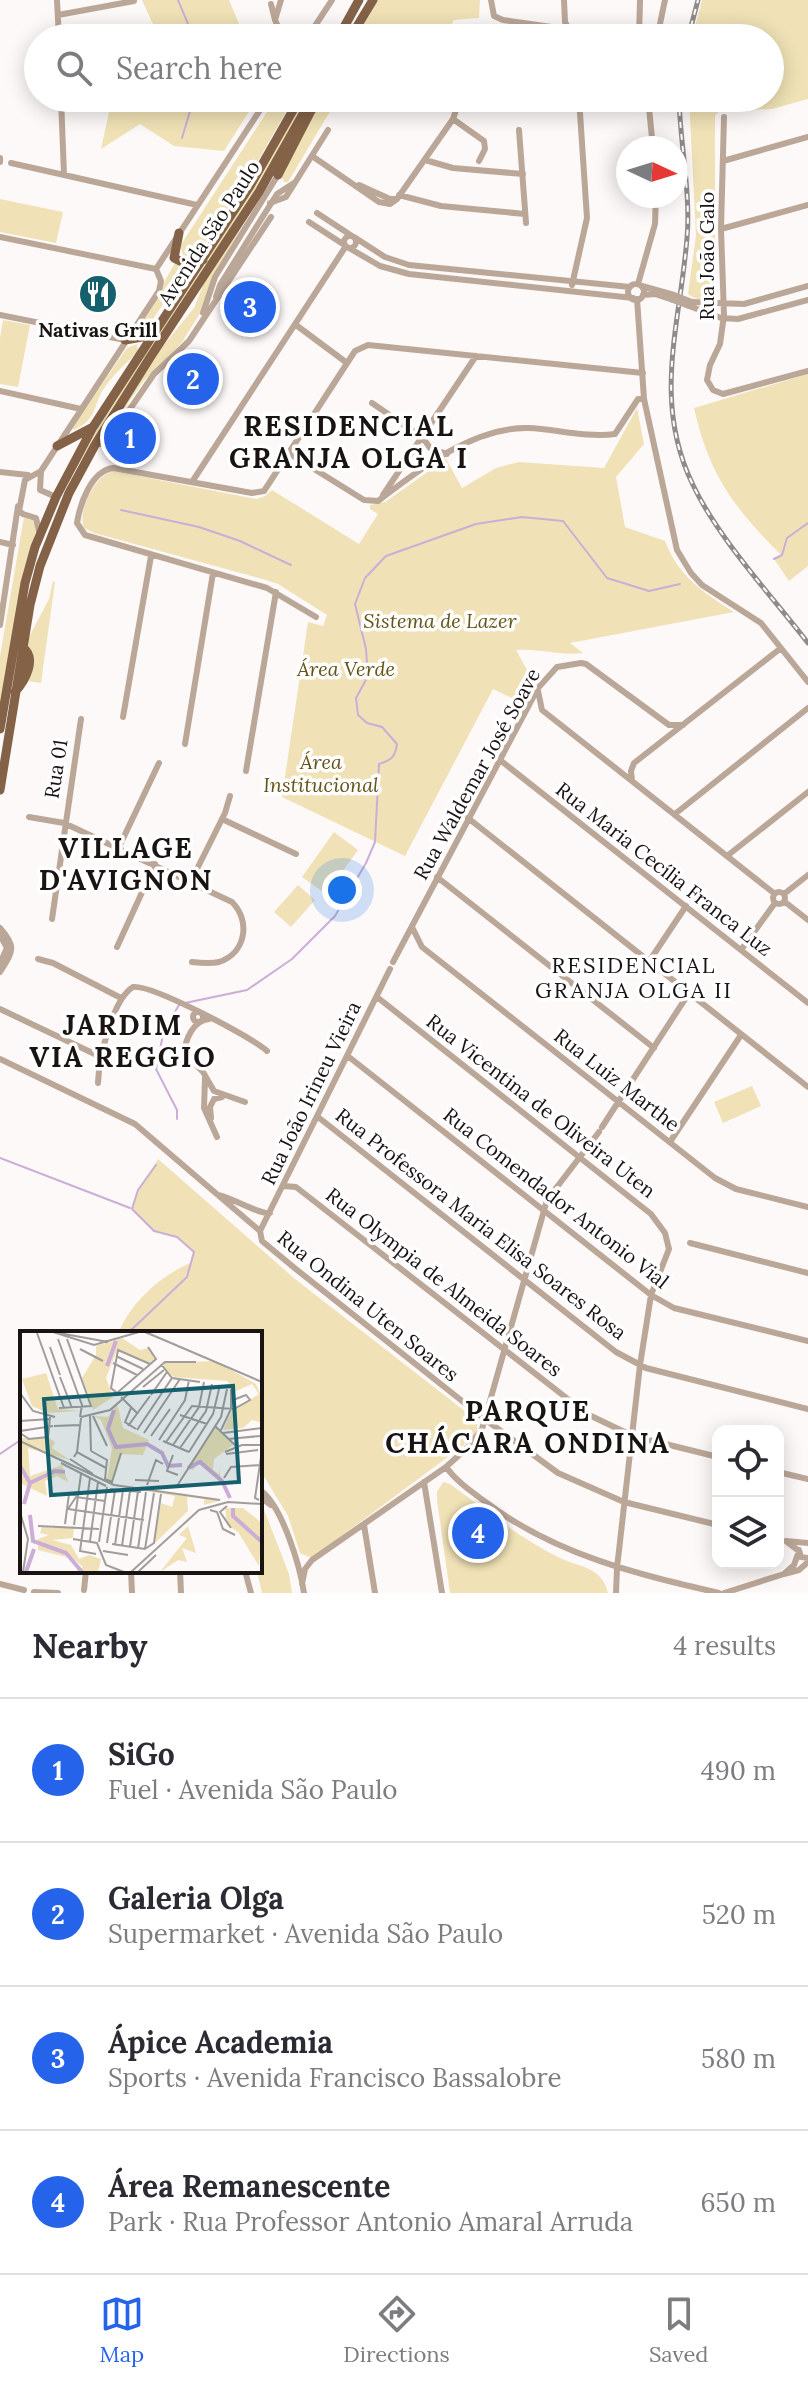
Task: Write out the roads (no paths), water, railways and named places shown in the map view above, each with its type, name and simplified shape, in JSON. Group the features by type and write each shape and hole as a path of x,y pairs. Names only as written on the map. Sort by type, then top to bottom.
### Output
{"main road":[{"path":"346,24 359,0"},
{"path":"358,24 373,0"},
{"name":"Avenida São Paulo","path":"0,729 25,583 35,547 56,497 93,427 250,186 292,112"},
{"name":"Avenida São Paulo","path":"0,790 22,647 40,566 69,493 151,356 259,192 307,112"},
{"path":"278,175 308,112"},
{"path":"179,233 174,258 186,264 203,260"},
{"path":"125,340 134,340 148,333 174,301"},
{"path":"57,446 93,427"},
{"path":"56,497 69,493"}],"street":[{"path":"57,0 58,24"},
{"path":"316,24 332,0"},
{"path":"491,0 494,16 534,24"},
{"path":"564,0 566,24"},
{"path":"639,24 640,0"},
{"path":"660,24 665,0"},
{"path":"58,15 134,1"},
{"path":"270,2 275,7 281,2"},
{"path":"270,2 277,24"},
{"path":"275,20 281,2"},
{"path":"62,112 64,174"},
{"path":"156,269 259,112"},
{"path":"312,156 379,202 390,204 425,160 455,112"},
{"path":"571,292 587,208 580,112"},
{"path":"649,112 652,136"},
{"name":"Rua João Galo","path":"724,117 721,229 724,318 720,344 707,380 713,390 723,394 808,371"},
{"path":"453,119 484,141 485,149 479,161"},
{"path":"216,301 220,285 277,194 287,191 294,183 328,130"},
{"path":"519,130 526,223"},
{"path":"723,161 808,137"},
{"path":"425,160 453,168 523,174"},
{"path":"11,163 197,205"},
{"path":"278,175 278,181 287,191"},
{"path":"189,341 206,309 215,277 278,175"},
{"path":"398,197 441,206 525,214"},
{"path":"253,217 263,205 272,203"},
{"path":"721,229 808,205"},
{"path":"656,208 655,224 638,298 644,399 677,550 702,585 761,623 808,682"},
{"path":"317,213 385,257 409,265 630,287 640,285 724,318 738,319 808,300"},
{"path":"83,467 100,443 117,428 154,374 189,341 271,217"},
{"path":"309,222 380,266 409,274 571,292 638,298 655,294 674,298"},
{"path":"0,237 156,269"},
{"path":"348,247 345,239 353,237"},
{"path":"192,482 348,247"},
{"path":"0,625 20,516 18,506 26,481 41,471 159,291 161,281 156,269"},
{"path":"690,304 744,304 808,286"},
{"path":"630,287 628,291 638,298"},
{"path":"0,315 125,340"},
{"path":"296,325 347,363"},
{"path":"316,617 276,592 90,538 77,523 95,477 101,471 113,468 258,493 269,487 355,351 368,345 643,373"},
{"path":"464,375 467,355"},
{"path":"378,501 476,356"},
{"path":"0,391 81,409"},
{"path":"290,454 364,500 378,501 410,477 479,438 525,428 615,434 638,399 644,399"},
{"path":"372,403 423,438 430,448 447,454"},
{"path":"40,490 41,471"},
{"path":"0,472 26,481 31,489 56,497"},
{"path":"9,474 26,481"},
{"path":"20,516 32,515 39,522 35,547"},
{"path":"0,542 13,545"},
{"path":"123,717 151,556"},
{"path":"185,744 213,573"},
{"path":"246,771 276,592"},
{"path":"613,766 626,767 634,763 781,648"},
{"name":"Rua Waldemar José Soave","path":"392,965 538,688 557,667 581,663 593,668 669,725 683,725"},
{"path":"538,688 542,710 775,894 779,892 808,920"},
{"path":"675,814 808,708"},
{"path":"524,714 542,710"},
{"path":"658,718 663,727 661,742"},
{"name":"Rua 01","path":"52,919 81,719"},
{"name":"Rua Maria Cecília Franca Luz","path":"500,760 808,1003"},
{"path":"119,847 159,763"},
{"path":"632,781 634,763"},
{"path":"727,856 808,792"},
{"path":"191,881 230,796"},
{"path":"29,817 64,823 232,902 240,910 244,927 240,945 227,958 211,963 192,962"},
{"path":"468,818 808,1087"},
{"path":"222,819 296,854"},
{"path":"117,947 155,864"},
{"path":"775,903 779,905 808,875"},
{"path":"437,877 654,1048"},
{"path":"775,894 775,903"},
{"path":"741,950 775,903"},
{"path":"650,960 686,906"},
{"path":"412,927 422,947"},
{"path":"0,928 10,939 12,947 0,972"},
{"path":"0,935 7,948 0,964"},
{"path":"404,941 422,947"},
{"name":"Rua Luiz Marthe","path":"422,947 724,1184 808,1207"},
{"path":"38,959 53,963 121,998"},
{"name":"Rua João Irineu Vieira","path":"260,1231 392,965"},
{"path":"98,1083 101,1057 121,998 140,986 184,1006 198,1017 213,1020 257,1041 267,1051"},
{"path":"302,1584 305,1569 312,1560 446,1467 476,1439 486,1420 547,1200 601,1129 689,993"},
{"name":"Rua Vicentina de Oliveira Uten","path":"377,997 651,1214 665,1233 669,1249 651,1295 640,1365 616,1593"},
{"path":"1,1013 101,1057"},
{"path":"198,1017 184,1046 185,1054 204,1075 214,1093 210,1110 212,1126"},
{"path":"670,1142 741,1035"},
{"name":"Rua Comendador Antonio Vial","path":"349,1057 651,1295 674,1308 808,1341"},
{"name":"Rua Ondina Uten Soares","path":"2,1061 135,1124 260,1231 262,1241 486,1420 558,1473 624,1502 712,1524"},
{"path":"204,1075 206,1113 217,1137"},
{"path":"204,1094 208,1101 214,1093"},
{"path":"214,1093 245,1102"},
{"name":"Rua Professora Maria Elisa Soares Rosa","path":"318,1117 616,1352 640,1365 808,1409"},
{"name":"Rua Olympia de Almeida Soares","path":"284,1186 296,1187 587,1414 633,1436 712,1456"},
{"path":"214,1194 242,1202 261,1214 270,1213"},
{"path":"690,1243 808,1273"},
{"path":"446,1467 456,1480 504,1516 553,1543 617,1568 689,1590 722,1593 799,1570 808,1560 784,1541"},
{"path":"784,1473 808,1479"},
{"path":"424,1482 442,1593"},
{"path":"262,1492 277,1511 294,1554 304,1593"},
{"path":"262,1499 277,1511"},
{"path":"364,1525 375,1593"},
{"path":"784,1540 807,1545"},
{"path":"784,1574 794,1565 799,1551 807,1545"},
{"path":"294,1554 303,1561 312,1560"},
{"path":"131,1573 132,1593"},
{"path":"180,1573 181,1593"},
{"path":"246,1573 251,1593"},
{"path":"0,1584 24,1592 30,1587 34,1592 58,1593"},
{"path":"76,1593 86,1591"}],"waterway":[{"path":"178,0 188,24"},
{"path":"182,138 190,112"},
{"path":"121,510 199,527 240,541 291,565"},
{"path":"185,1003 247,990 292,959 335,916 366,863 375,842 379,764 392,757 397,744 382,727 367,723 358,715 356,698 368,676 366,649 355,604 365,578 386,556 476,524 522,517 563,521 607,578 649,591 680,584"},
{"path":"774,559 782,555 787,538 808,523"},
{"path":"177,1119 177,1110 156,1069 164,1030 179,1005"},
{"path":"0,1158 130,1208"},
{"path":"130,1331 187,1277 194,1252 177,1237 154,1231 132,1209 138,1190 156,1165"},
{"path":"0,1454 20,1440"}],"railway":[{"path":"692,24 698,0"},
{"path":"680,112 688,221 671,393 681,454 693,485 716,525 808,643"}],"place":[{"name":"Nativas Grill","path":"98,294"},
{"name":"Ápice Academia","path":"250,307"},
{"name":"Galeria Olga","path":"193,379"},
{"name":"SiGo","path":"130,438"},
{"name":"Área Remanescente","path":"478,1533"}],"district":[{"name":"RESIDENCIAL GRANJA OLGA I","path":"349,442"},
{"name":"VILLAGE D'AVIGNON","path":"126,864"},
{"name":"RESIDENCIAL GRANJA OLGA II","path":"634,978"},
{"name":"JARDIM VIA REGGIO","path":"123,1041"},
{"name":"PARQUE CHÁCARA ONDINA","path":"528,1427"}],"park label":[{"name":"Sistema de Lazer","path":"440,621"},
{"name":"Área Verde","path":"346,669"},
{"name":"Área Institucional","path":"321,774"}]}
